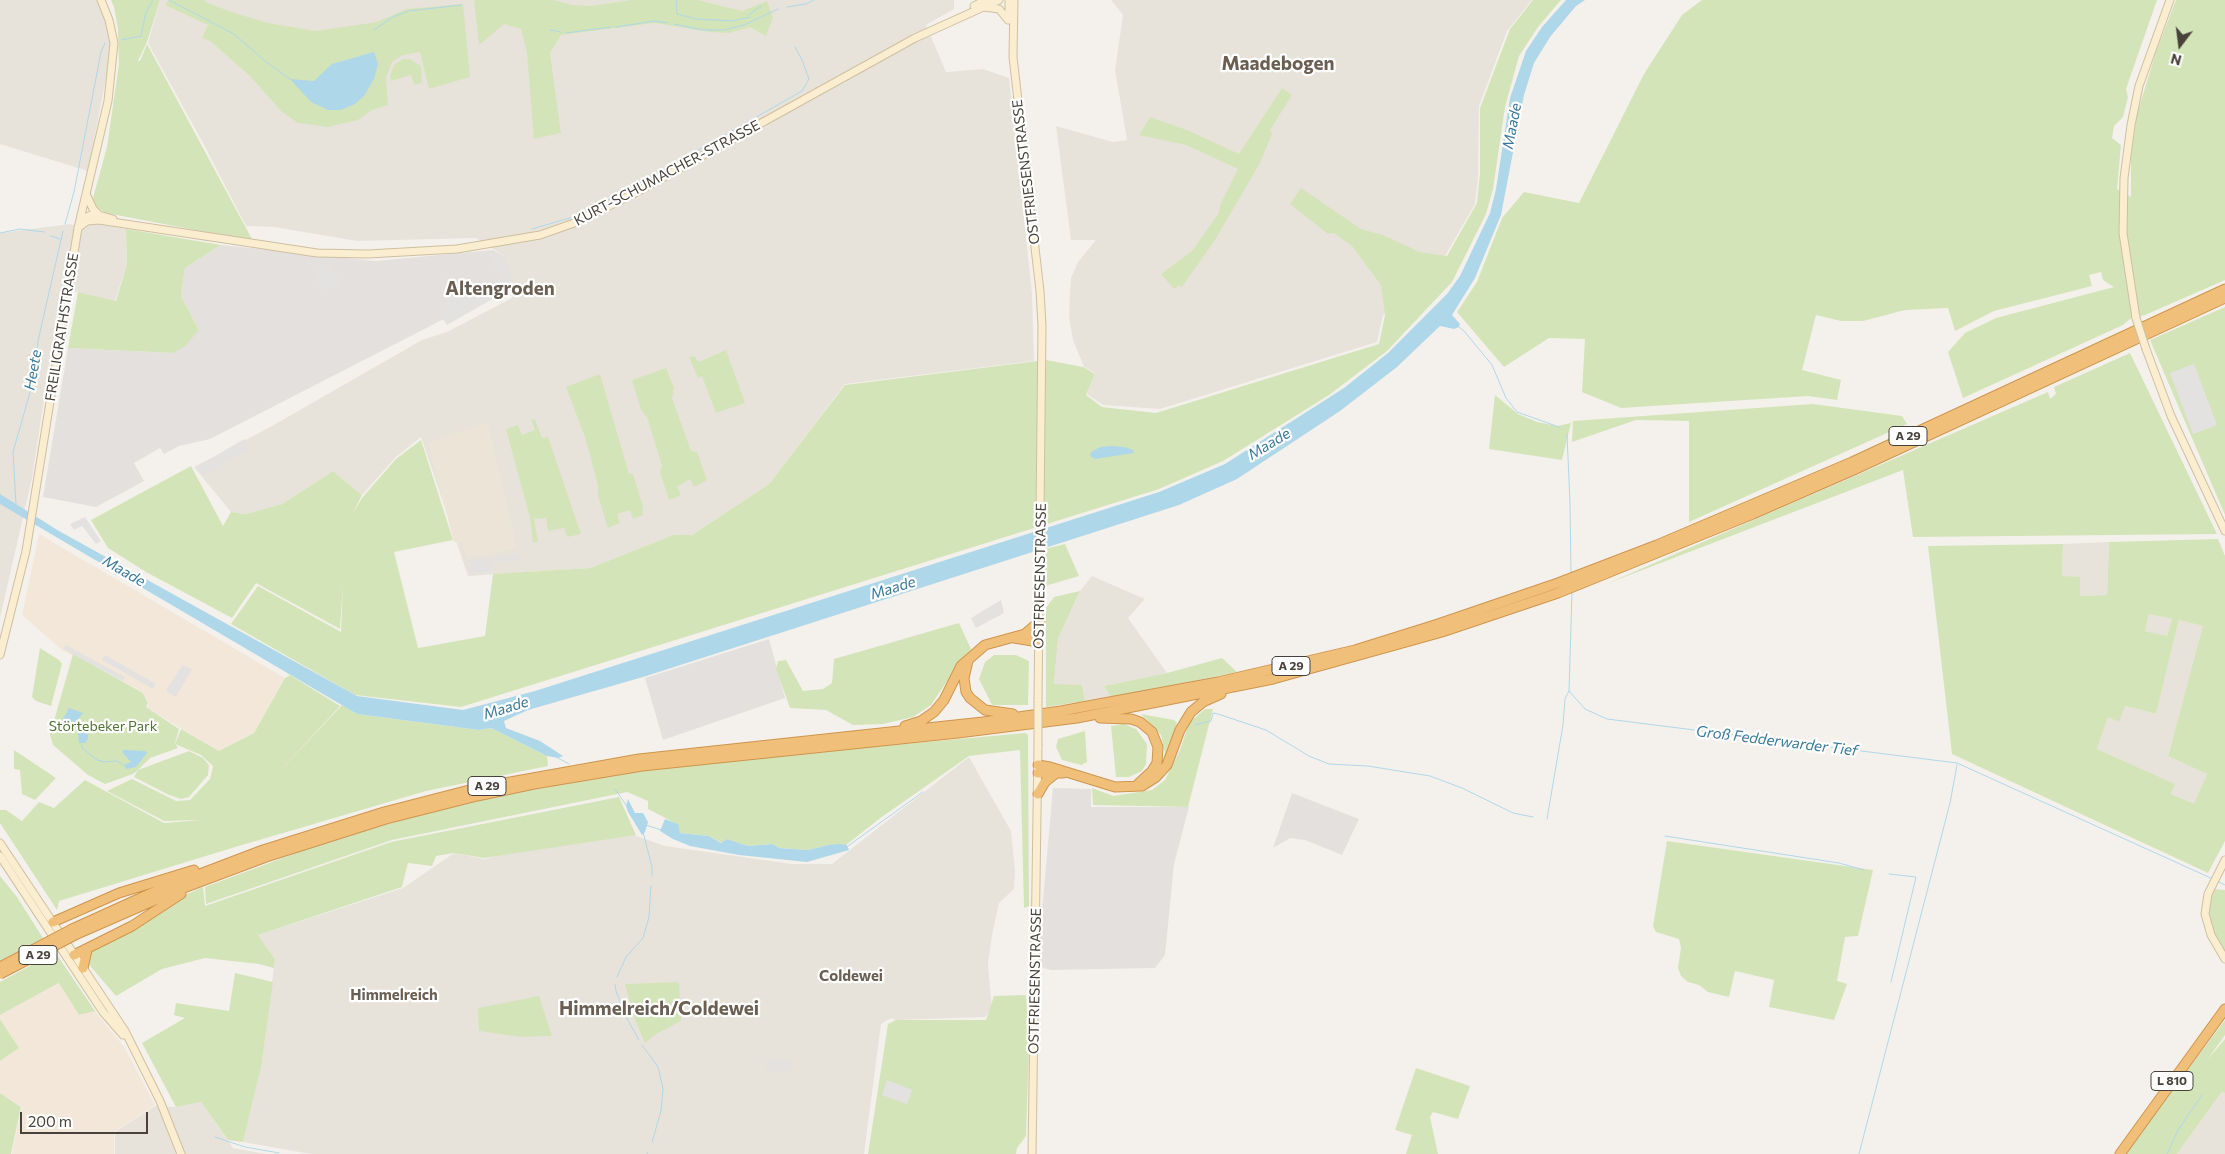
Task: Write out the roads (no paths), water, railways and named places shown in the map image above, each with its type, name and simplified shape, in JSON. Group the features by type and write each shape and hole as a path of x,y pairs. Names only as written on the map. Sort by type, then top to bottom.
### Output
{"highway":[{"name":"A 29","path":"1587,577 1852,462 2225,289"},
{"name":"A 29","path":"0,974 74,932 210,878 303,844 386,819 534,784 642,766 967,732 1077,718 1247,685 1350,659 1425,637 1587,577 1656,555 1856,470 2225,298"},
{"name":"A 29","path":"0,967 158,890 216,867 375,815 476,788 532,777 697,752 983,722 1061,711 1218,682 1355,650 1558,588"},
{"path":"1014,638 1025,634 1040,621"},
{"path":"1025,634 1039,638"},
{"path":"883,733 891,728 911,725 921,721 934,712 944,700 961,666 985,645 1001,639 1039,638"},
{"path":"969,658 964,685 970,698 980,707 999,714 1050,709 1061,711"},
{"path":"1038,769 1068,773 1115,787 1135,786 1150,782 1162,771 1170,758 1180,730 1191,712 1213,697 1238,690 1247,685"},
{"path":"1077,718 1131,719 1140,722 1152,732 1158,747 1157,763 1149,775 1135,786"},
{"path":"1038,769 1055,774 1068,773"},
{"path":"1038,794 1045,782 1055,774"},
{"path":"51,926 87,906 146,884 203,868 216,867"},
{"path":"70,954 87,950 145,918 174,898 201,885 210,878"},
{"path":"83,968 87,950"},
{"name":"L 810","path":"2120,1154 2225,1009"}],"main road":[{"name":"FREILIGRATHSTRASSE","path":"0,655 30,531 79,224 108,101 113,64 112,31 101,0"},
{"name":"KURT-SCHUMACHER-STRASSE","path":"946,22 986,0"},
{"name":"KURT-SCHUMACHER-STRASSE","path":"79,224 90,215 128,225 317,253 361,254 431,252 492,244 540,234 576,222 635,193 854,70 946,22 999,0"},
{"path":"1009,0 1013,58"},
{"name":"OSTFRIESENSTRASSE","path":"1014,0 1013,58 1040,296 1042,370 1032,1154"},
{"path":"2170,0 2139,86 2129,133 2122,206 2124,242 2136,318 2146,349 2171,416 2225,532"},
{"path":"981,7 999,9 1009,20"},
{"path":"79,224 99,217 86,193"},
{"path":"83,205 90,215"},
{"path":"0,844 51,926"},
{"path":"0,856 70,954 104,1012 129,1040"},
{"path":"2225,860 2210,887 2205,908 2206,921 2211,935 2225,959"},
{"path":"70,954 83,968 121,1025 160,1101 181,1154"}],"water":[{"name":"Maade","path":"1566,0 1585,0 1576,6 1550,37 1534,63 1524,95 1501,215 1475,278 1452,315 1460,324 1459,327 1454,329 1440,326 1397,367 1340,411 1237,479 1179,505 643,677 528,710 504,721 506,728 540,741 563,756 558,758 547,756 491,728 479,730 357,714 0,504 0,494 59,531 357,696 463,710 535,691 1159,492 1225,464 1344,388 1388,353 1447,294 1460,276 1490,213 1496,189 1510,98 1526,51 1542,27"},
{"path":"374,52 378,64 374,79 364,96 355,104 341,110 328,110 311,102 290,79 314,81 332,64"},
{"path":"1100,447 1125,447 1133,450 1134,453 1095,459 1090,456 1091,452"},
{"path":"69,708 83,713 77,721 88,735 85,743 79,743 78,734 83,730 77,723 75,725 63,719"},
{"path":"124,750 145,751 147,753 136,767 126,769 124,765 131,762 122,752"},
{"path":"628,799 635,813 643,813 648,822 642,835 628,812 626,806"},
{"path":"665,819 678,824 680,833 709,836 721,843 727,839 748,846 773,844 779,848 808,850 841,844 847,845 849,850 807,862 739,855 690,846 673,839 660,831"}],"waterway":[{"name":"Heete","path":"121,40 141,36 146,12 153,0"},
{"path":"169,0 234,34 265,61 290,79"},
{"path":"676,0 677,14 696,19 732,21 750,17"},
{"path":"787,7 806,4 814,0"},
{"path":"374,30 393,17 409,11 461,5"},
{"path":"749,15 761,6"},
{"path":"674,24 703,30 724,30 744,25 778,9"},
{"path":"616,27 654,21 668,23"},
{"path":"566,33 611,27"},
{"path":"550,30 561,32"},
{"name":"Heete","path":"65,224 74,192 101,52 105,43"},
{"path":"532,229 573,217 628,190 802,91 809,79 795,47"},
{"path":"0,233 20,229 44,232"},
{"name":"Heete","path":"16,504 13,452 35,375 38,341 63,231"},
{"path":"51,236 60,239"},
{"name":"Groß Fedderwarder Tief","path":"1459,327 1492,365 1506,398 1517,412 1559,427"},
{"name":"Groß Fedderwarder Tief","path":"1567,434 1571,573"},
{"name":"Groß Fedderwarder Tief","path":"1572,592 1569,691 1585,709 1607,719 1957,763 2213,879"},
{"path":"1547,819 1563,725 1565,699 1569,691"},
{"path":"1195,725 1211,721 1213,713 1218,714 1266,730 1309,756 1329,764 1368,766 1430,776 1462,788 1513,813 1533,817"},
{"path":"82,744 82,748 97,760 104,762 117,761 124,765"},
{"path":"558,758 569,764"},
{"path":"1859,1154 1950,803 1957,765"},
{"path":"615,789 626,805"},
{"path":"848,846 923,792"},
{"path":"646,825 661,830"},
{"path":"643,832 652,867 652,876"},
{"path":"1665,836 1839,863 1864,870"},
{"path":"1889,874 1916,877 1891,982"},
{"name":"Groß Fedderwarder Tief","path":"2217,881 2225,885"},
{"path":"617,977 626,957 643,938 649,917 651,886"},
{"path":"615,984 625,1015 639,1040"},
{"path":"642,1045 658,1067 663,1088 661,1111 652,1142"},
{"path":"2167,1154 2178,1130 2202,1095"},
{"path":"215,1137 245,1147 279,1153"}],"district":[{"name":"Maadebogen","path":"1278,64"},
{"name":"Altengroden","path":"500,289"},
{"name":"Coldewei","path":"851,976"},
{"name":"Himmelreich","path":"394,995"},
{"name":"Himmelreich/Coldewei","path":"659,1009"}],"park label":[{"name":"Störtebeker Park","path":"103,726"}]}
